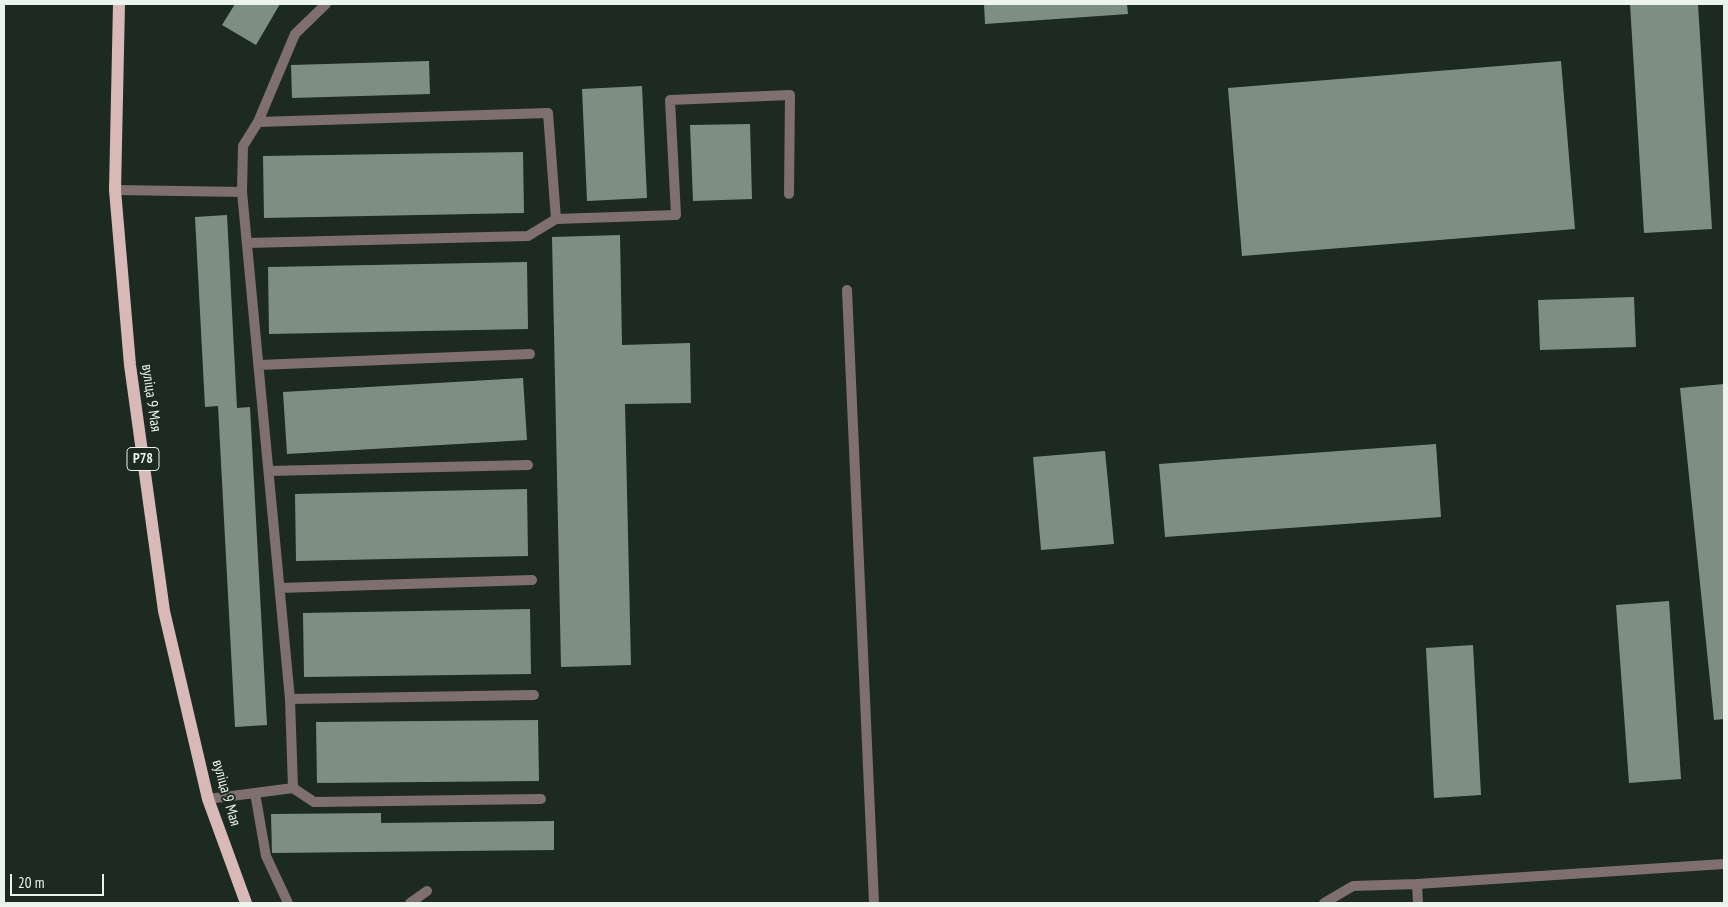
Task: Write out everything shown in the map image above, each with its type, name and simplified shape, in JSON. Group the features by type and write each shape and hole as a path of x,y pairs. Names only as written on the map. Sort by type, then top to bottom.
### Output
{"main road":[{"name":"вуліца 9 Мая","path":"119,4 114,190 130,365 164,611 208,799 246,903"}],"lane":[{"path":"293,788 290,699 242,192 243,146 258,122 295,34 326,4"},
{"path":"247,243 528,236 556,219 676,216 670,100 790,95 789,194"},
{"path":"258,122 548,113 556,219"},
{"path":"114,190 242,192"},
{"path":"847,290 874,903"},
{"path":"259,365 530,354"},
{"path":"269,471 528,465"},
{"path":"280,588 532,580"},
{"path":"290,699 534,695"},
{"path":"208,799 293,788 314,802 541,799"},
{"path":"255,793 266,856 288,903"},
{"path":"1324,903 1353,886 1417,884 1724,864"},
{"path":"1417,884 1418,903"},
{"path":"410,903 427,891"}],"building":[{"path":"235,4 280,4 256,45 222,25"},
{"path":"984,4 1127,4 1128,14 985,24"},
{"path":"1630,4 1698,4 1712,229 1644,233"},
{"path":"429,61 430,94 292,98 291,65"},
{"path":"1561,61 1575,229 1242,256 1228,88"},
{"path":"642,86 647,198 587,201 582,89"},
{"path":"750,124 752,199 693,201 690,125"},
{"path":"523,152 524,213 264,218 263,156"},
{"path":"227,215 237,408 250,407 267,725 235,727 218,406 205,407 195,217"},
{"path":"620,235 622,345 690,343 691,403 625,404 631,665 561,667 552,237"},
{"path":"527,262 528,329 269,334 268,267"},
{"path":"1634,297 1636,347 1540,350 1538,300"},
{"path":"523,378 527,440 287,454 283,392"},
{"path":"1724,384 1724,719 1714,720 1680,388"},
{"path":"1436,444 1441,517 1165,537 1159,464"},
{"path":"1105,451 1114,544 1041,550 1033,457"},
{"path":"527,489 528,556 296,561 295,494"},
{"path":"1669,601 1681,779 1629,783 1616,605"},
{"path":"530,609 531,674 304,677 303,613"},
{"path":"1473,645 1481,795 1434,798 1426,648"},
{"path":"538,720 539,781 317,783 316,722"},
{"path":"381,813 381,823 554,821 554,850 272,853 271,814"}]}
